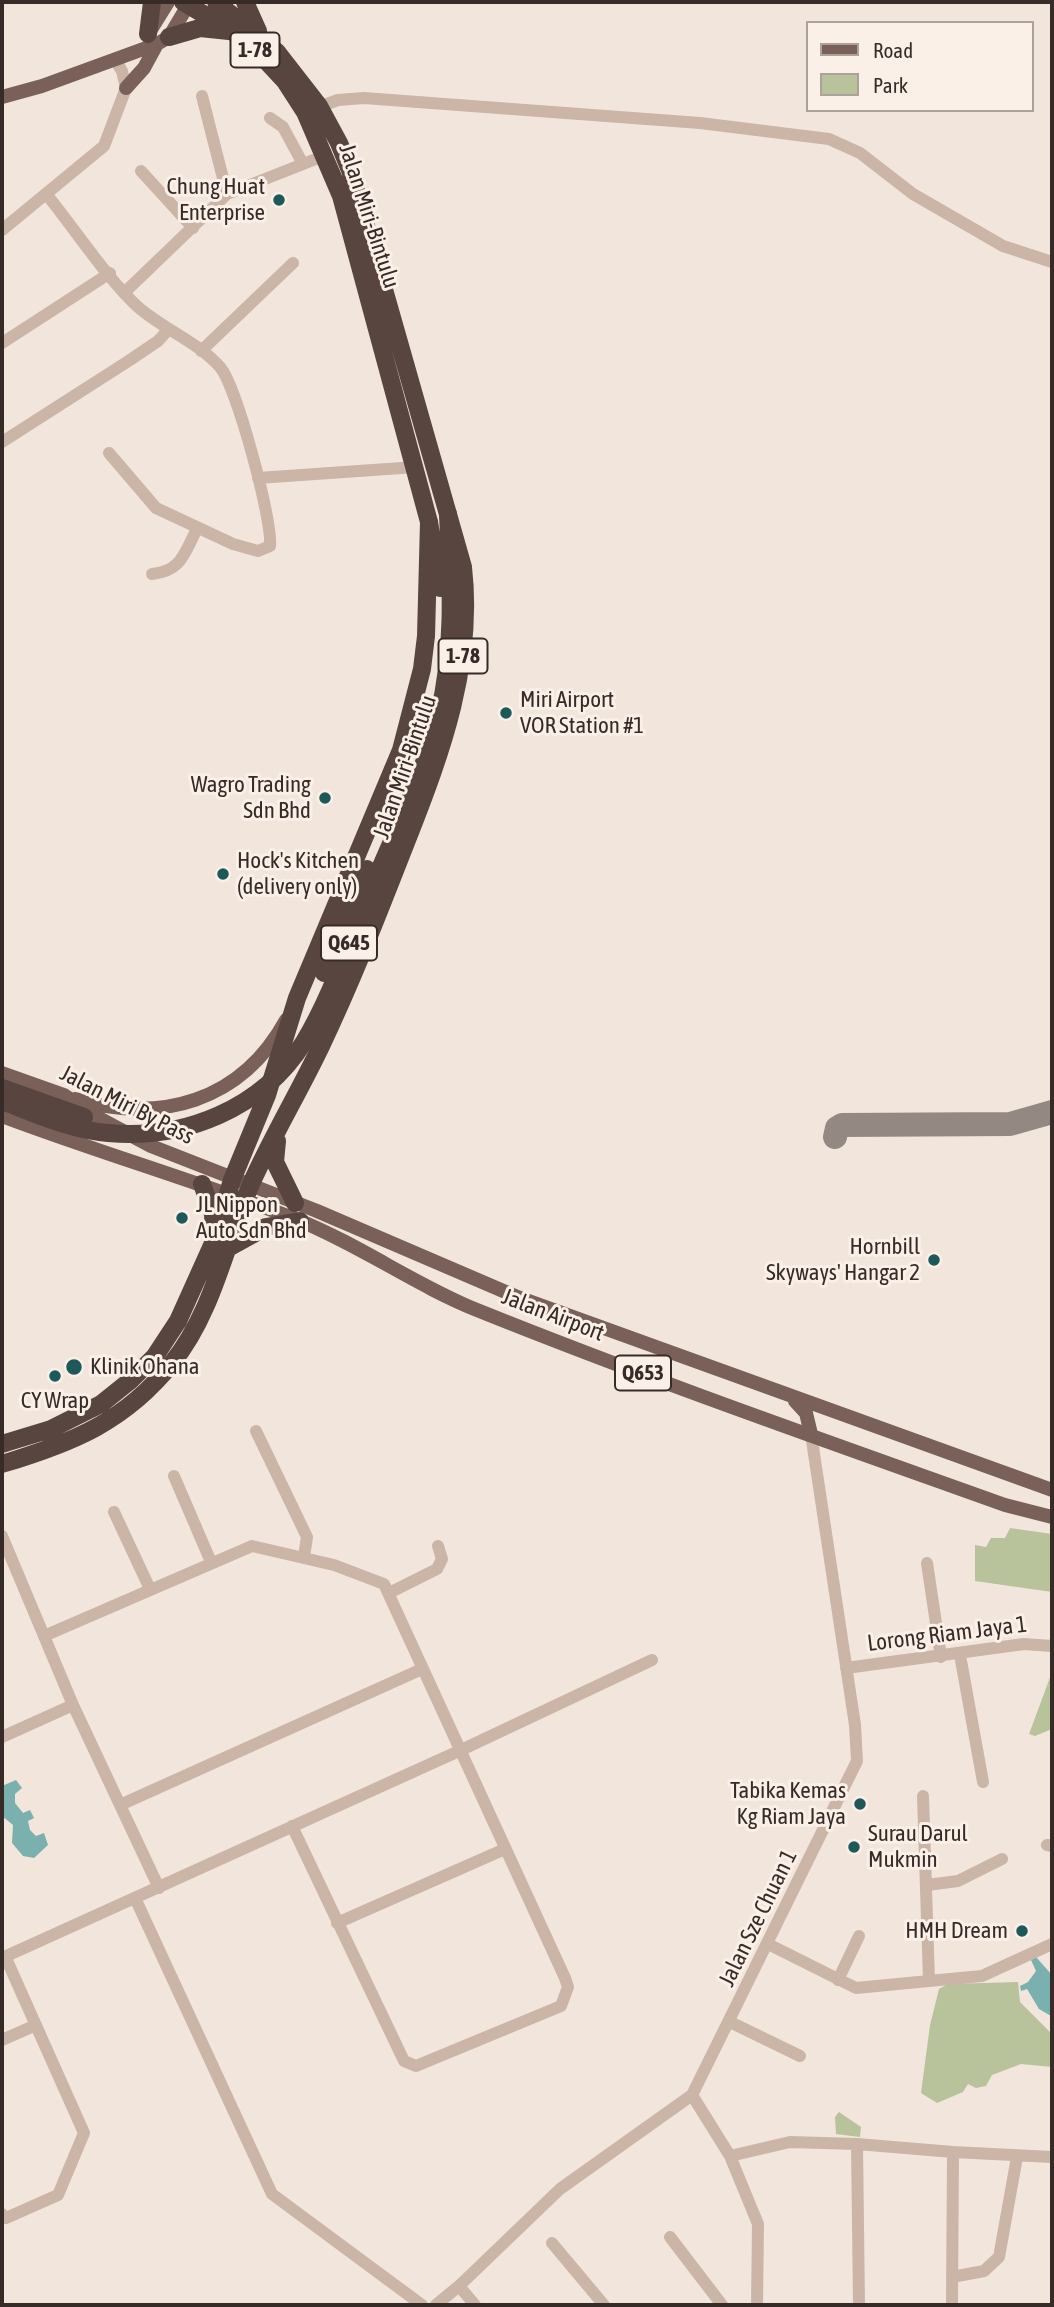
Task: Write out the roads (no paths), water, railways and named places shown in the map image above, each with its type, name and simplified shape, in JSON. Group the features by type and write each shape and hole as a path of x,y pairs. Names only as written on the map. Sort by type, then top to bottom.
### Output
{"highway":[{"path":"152,2 158,38 200,28 232,31"},
{"name":"Jalan Miri-Bintulu","path":"2,1444 63,1422 100,1404 131,1380 155,1356 178,1321 248,1193 321,1045 378,913 433,774 454,705 462,667 466,595 463,567 350,170 312,109 260,36 216,2"},
{"path":"245,2 260,36"},
{"name":"Jalan Miri-Bintulu","path":"2,1464 62,1446 112,1419 142,1395 173,1362 195,1327 220,1245 230,1187 267,1096 297,998 401,750 413,708 426,636 429,522 341,196 312,109 258,52 232,31 187,3"},
{"name":"Q645","path":"2,1101 57,1122 100,1132 146,1134 180,1129 212,1119 244,1101 283,1069 296,1052 318,1017 331,987 425,760 439,714 452,618 448,514"},
{"name":"Q645","path":"2,1088 98,1121 128,1124 162,1122 196,1114 233,1096 251,1083 284,1050 303,1021 319,986 425,726 440,636 437,558 429,522"},
{"path":"279,1131 275,1162 295,1203"},
{"path":"202,1184 220,1245 266,1227 300,1221"}],"main road":[{"path":"126,88 145,68 158,38 168,2"},
{"path":"2,97 138,50 158,38 187,3"},
{"path":"64,1095 121,1110 144,1111 195,1100 225,1086 255,1062 278,1034 297,998"},
{"name":"Jalan Miri By Pass","path":"2,1073 64,1095 142,1141 230,1187"},
{"name":"Jalan Miri By Pass","path":"2,1116 202,1184 230,1187"},
{"name":"Q653","path":"230,1187 248,1193"},
{"name":"Jalan Airport","path":"248,1193 295,1203 533,1303 1052,1490"},
{"name":"Jalan Airport","path":"248,1193 473,1308 1005,1505 1052,1517"},
{"path":"791,1398 806,1413 811,1434"}],"street":[{"path":"2,230 104,146 126,88 122,71 115,60"},
{"path":"202,96 226,194"},
{"path":"312,109 338,100 364,98 700,123 829,139 860,153 913,194 1003,246 1052,262"},
{"path":"270,118 283,127 303,164"},
{"path":"125,292 226,194 326,155"},
{"path":"141,171 193,228"},
{"path":"47,195 137,306 201,351 227,376 258,478 271,537 265,551 248,549 197,529 148,501 108,453"},
{"path":"201,351 293,263"},
{"path":"2,343 110,273"},
{"path":"2,442 131,360 168,330"},
{"path":"258,478 416,467"},
{"path":"152,574 169,573 178,564 197,529"},
{"path":"256,1431 307,1537 304,1557"},
{"name":"Jalan Sze Chuan 1","path":"436,2305 559,2189 692,2095 857,1761 811,1434"},
{"path":"174,1476 211,1562"},
{"path":"114,1512 150,1589"},
{"path":"2,1536 73,1705 159,1888"},
{"path":"44,1636 252,1546 304,1557 379,1581 389,1592 459,1751 565,1978 568,1987 561,2006 416,2066 404,2061 398,2054 292,1826"},
{"path":"389,1592 437,1569 442,1559 438,1546"},
{"path":"927,1563 941,1657"},
{"name":"Lorong Riam Jaya 1","path":"846,1668 960,1655 1024,1644 1052,1646"},
{"path":"960,1655 983,1782"},
{"path":"2,2214 6,2218 58,2194 84,2133 3,1957 459,1751 652,1660"},
{"path":"120,1805 422,1669"},
{"path":"2,1737 73,1705"},
{"path":"923,1796 928,1885 929,1981"},
{"path":"337,1923 505,1849"},
{"path":"928,1885 958,1881 1002,1859"},
{"path":"135,1898 272,2194 422,2305"},
{"path":"838,1980 859,1936"},
{"path":"768,1944 856,1988 982,1976 1052,1944"},
{"path":"730,2022 800,2056"},
{"path":"2,2040 36,2025"},
{"path":"692,2095 730,2156 760,2235 757,2305"},
{"path":"730,2156 790,2142 1052,2157"},
{"path":"857,2144 859,2305"},
{"path":"952,2305 953,2152"},
{"path":"952,2277 984,2271 999,2257 1017,2157"},
{"path":"670,2237 722,2305"},
{"path":"552,2243 604,2305"},
{"path":"459,2286 475,2305"}],"water":[{"path":"16,1780 22,1788 15,1794 15,1803 23,1813 30,1810 34,1818 28,1821 30,1830 36,1836 44,1833 48,1845 34,1858 23,1856 12,1843 13,1825 2,1816 2,1786"},
{"path":"1036,1957 1052,1975 1051,2016 1039,2009 1027,1989 1021,1991 1020,1986 1028,1982 1036,1971 1031,1960"}],"place":[{"name":"Chung Huat Enterprise","path":"279,200"},
{"name":"Miri Airport VOR Station #1","path":"506,713"},
{"name":"Wagro Trading Sdn Bhd","path":"325,798"},
{"name":"Hock's Kitchen (delivery only)","path":"223,874"},
{"name":"JL Nippon Auto Sdn Bhd","path":"182,1218"},
{"name":"Hornbill Skyways' Hangar 2","path":"934,1260"},
{"name":"Klinik Ohana","path":"74,1367"},
{"name":"CY Wrap","path":"55,1376"},
{"name":"Tabika Kemas Kg Riam Jaya","path":"860,1804"},
{"name":"Surau Darul Mukmin","path":"854,1847"},
{"name":"HMH Dream","path":"1022,1931"}]}
